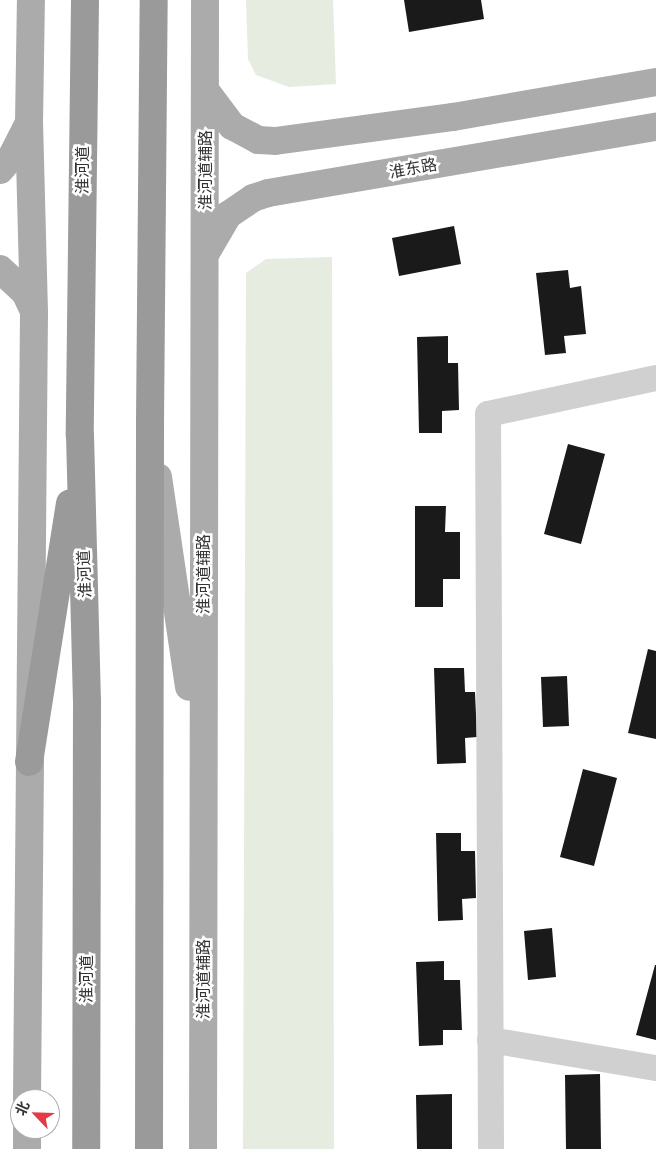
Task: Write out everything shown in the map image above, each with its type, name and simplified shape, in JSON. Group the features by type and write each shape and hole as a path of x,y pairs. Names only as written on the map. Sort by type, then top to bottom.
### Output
{"highway":[{"name":"淮河道","path":"85,0 80,435 88,701 86,1149"},
{"path":"149,1149 150,422 154,0"},
{"path":"29,762 80,435"}],"main road":[{"path":"27,1089 34,312 29,123 31,0"},
{"path":"79,0 84,35"},
{"name":"淮河道辅路","path":"203,1149 202,775 205,0"},
{"path":"205,90 232,126 258,140 275,141 453,116 656,82"},
{"path":"0,170 12,156 29,123"},
{"name":"淮东路","path":"205,262 210,242 228,215 253,198 268,193 656,127"},
{"path":"0,269 25,292 34,312"},
{"path":"150,422 202,775"}],"lane":[{"path":"491,1149 488,414 656,378"},
{"path":"490,1040 656,1068"}],"shaded area":[{"path":"246,0 333,0 336,84 289,87 256,75 248,59"},
{"path":"332,257 334,1149 243,1149 246,273 266,259"}],"building":[{"path":"404,0 481,0 484,19 409,32"},
{"path":"454,226 461,264 399,276 392,238"},
{"path":"568,270 570,288 581,286 586,334 564,336 566,353 545,355 536,273"},
{"path":"448,336 448,363 458,363 459,410 442,411 442,433 419,433 417,337"},
{"path":"568,444 605,454 581,544 544,534"},
{"path":"415,506 446,506 445,532 460,532 460,579 443,579 443,607 415,607"},
{"path":"648,649 656,651 656,739 628,733"},
{"path":"434,668 464,668 465,692 475,692 477,737 465,738 466,763 437,764"},
{"path":"567,676 569,726 543,727 541,677"},
{"path":"583,769 617,778 594,866 560,857"},
{"path":"436,833 461,833 461,851 475,851 476,898 462,899 463,920 438,921"},
{"path":"552,928 556,977 528,980 524,931"},
{"path":"444,961 444,980 460,980 462,1030 443,1030 443,1045 419,1046 416,962"},
{"path":"656,965 656,1040 636,1035"},
{"path":"600,1074 601,1149 566,1149 565,1075"},
{"path":"452,1094 452,1149 417,1149 416,1095"}]}
